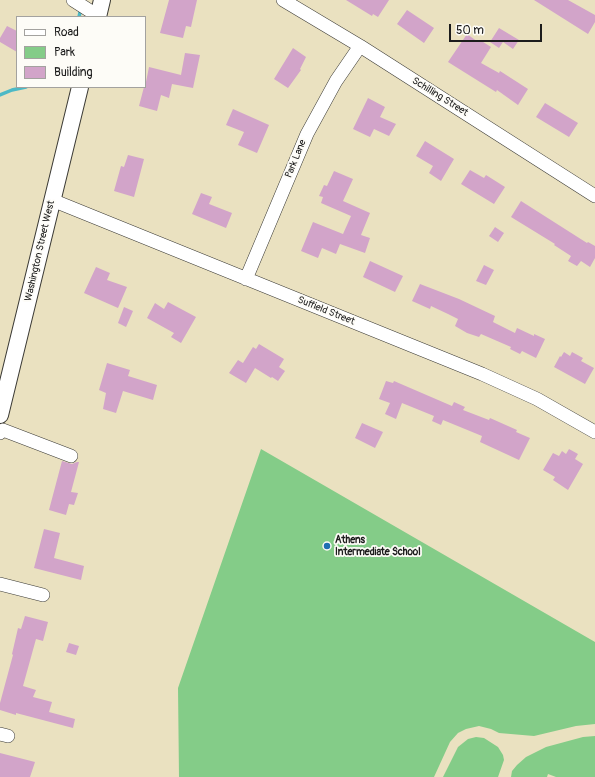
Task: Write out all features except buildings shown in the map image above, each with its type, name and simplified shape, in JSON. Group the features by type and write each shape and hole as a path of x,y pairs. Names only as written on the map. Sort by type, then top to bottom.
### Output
{"street":[{"path":"73,0 98,16 102,0"},
{"name":"Schilling Street","path":"283,0 360,46 595,196"},
{"name":"Park Lane","path":"246,279 307,134 336,81 360,46"},
{"name":"Washington Street West","path":"0,415 80,88"},
{"name":"Suffield Street","path":"52,200 482,374 537,399 595,432"},
{"path":"0,433 3,430 71,456"},
{"path":"0,584 43,595"}],"green space":[{"name":"Athens Intermediate School","path":"261,449 595,642 595,724 576,726 534,736 499,733 479,726 466,729 458,733 450,742 434,777 179,777 178,688"},
{"path":"595,736 595,777 556,777 548,774 547,777 511,777 512,771 526,757 546,747 583,737"},
{"path":"476,737 484,738 498,747 503,755 504,760 498,777 443,777 458,747 468,739"}],"waterway":[{"path":"79,16 81,8"},
{"path":"0,95 21,88"}],"place":[{"name":"Athens Intermediate School","path":"327,546"}]}
